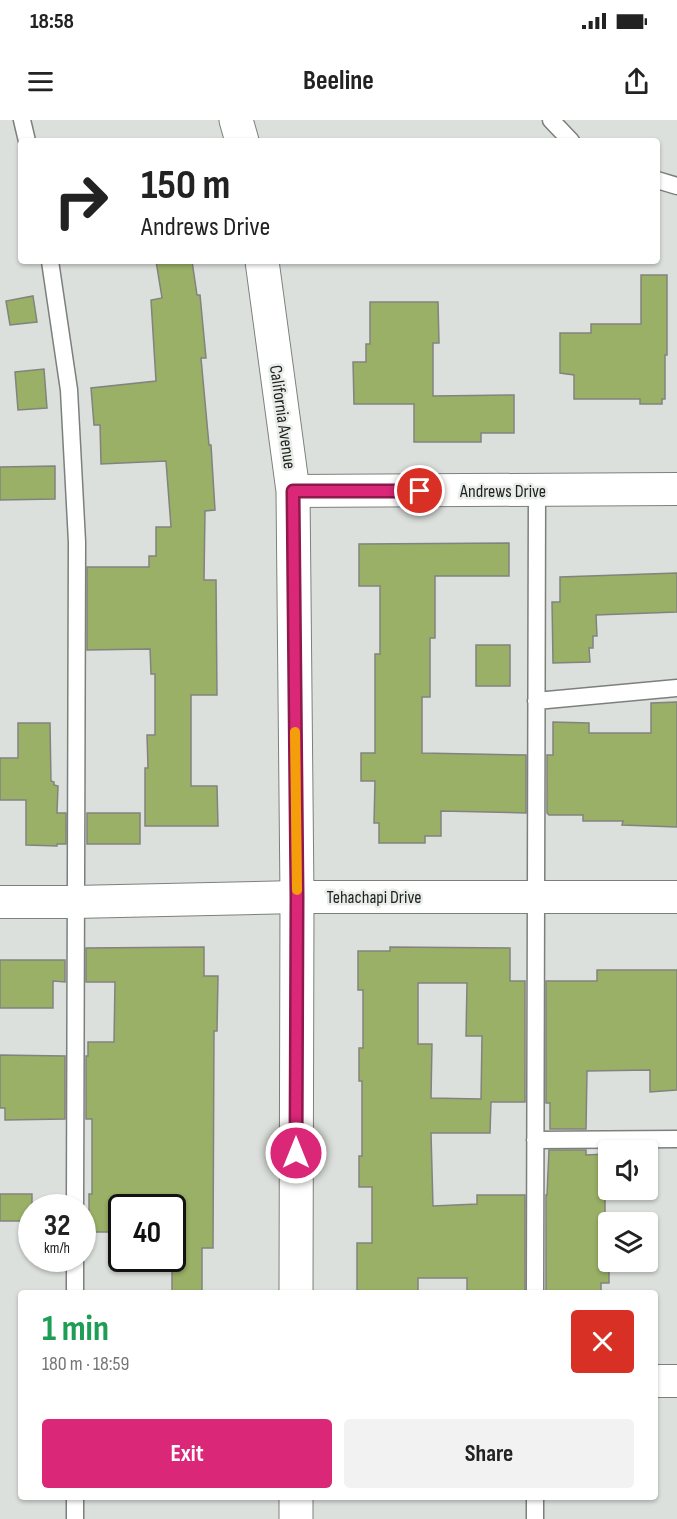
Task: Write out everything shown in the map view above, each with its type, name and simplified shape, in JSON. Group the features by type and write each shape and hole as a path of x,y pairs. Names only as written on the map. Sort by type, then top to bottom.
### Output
{"street":[{"path":"236,120 241,138"},
{"name":"California Avenue","path":"262,264 293,491 297,897 296,1290"},
{"name":"Andrews Drive","path":"293,491 677,489"},
{"name":"Tehachapi Drive","path":"0,902 297,897 677,897"},
{"path":"658,1381 677,1381"},
{"path":"296,1500 296,1519"}],"lane":[{"path":"22,120 26,138"},
{"path":"551,120 568,138"},
{"path":"660,181 677,186"},
{"path":"50,264 69,390 77,542 74,902 75,1194"},
{"path":"535,1290 537,491"},
{"path":"536,701 677,688"},
{"path":"535,1140 677,1139"},
{"path":"75,1272 75,1290"},
{"path":"75,1500 75,1519"},
{"path":"535,1500 535,1519"}],"building":[{"path":"156,264 192,264 197,295 200,295 206,358 201,358 209,445 211,445 215,510 205,511 204,580 216,580 217,695 191,695 191,786 217,786 218,826 145,826 147,735 155,735 155,674 151,674 150,649 87,650 87,567 149,567 149,556 156,556 156,527 171,527 166,461 101,464 100,425 94,425 91,388 156,381 151,300 162,298"},
{"path":"641,275 667,275 665,399 662,399 662,404 640,404 640,399 574,399 574,375 560,373 560,333 591,333 591,324 641,324"},
{"path":"33,296 37,322 10,325 6,301"},
{"path":"370,302 438,302 439,343 433,343 433,396 514,395 514,433 481,433 481,442 414,442 414,404 354,404 353,362 366,362 366,344 370,344"},
{"path":"44,369 47,408 18,410 15,372"},
{"path":"55,466 55,499 0,500 0,467"},
{"path":"509,543 509,576 435,576 435,638 430,638 430,697 422,697 422,753 526,755 526,813 441,811 441,836 425,836 425,843 379,843 379,823 374,823 375,781 361,781 361,753 375,753 375,654 380,654 380,586 359,586 359,544"},
{"path":"677,573 677,612 596,615 597,636 593,636 593,648 589,648 590,662 553,663 552,602 560,602 560,577"},
{"path":"476,645 510,645 510,686 476,686"},
{"path":"677,702 677,827 622,825 623,821 583,821 583,815 549,815 547,813 547,755 553,755 553,722 589,723 589,733 651,733 651,703"},
{"path":"18,723 50,723 51,781 58,786 57,813 66,813 66,844 26,845 26,800 0,800 0,758 18,758"},
{"path":"87,813 140,813 140,844 87,844"},
{"path":"204,947 204,976 218,976 217,1031 214,1031 213,1248 202,1248 202,1290 172,1290 172,1272 186,1272 186,1194 108,1194 108,1232 96,1232 96,1194 92,1194 92,1119 86,1119 86,1056 88,1056 88,1042 114,1042 115,982 86,982 86,948"},
{"path":"390,947 510,948 510,981 525,981 525,1102 491,1102 490,1133 431,1133 433,1206 477,1204 477,1195 525,1195 525,1290 467,1290 467,1278 418,1278 418,1290 357,1290 357,1243 372,1243 372,1187 359,1187 359,1156 362,1156 362,1081 359,1081 359,1048 363,1048 363,990 358,990 358,951 390,951","holes":["418,983 467,983 466,1036 482,1036 481,1099 431,1098 432,1044 418,1044"]},
{"path":"0,960 65,960 65,982 53,981 53,1008 0,1008"},
{"path":"597,970 677,970 677,1090 650,1092 650,1070 587,1071 586,1129 550,1129 550,1103 546,1103 546,981 597,981"},
{"path":"0,1055 65,1056 65,1119 5,1120 5,1108 0,1108"},
{"path":"549,1150 586,1150 586,1155 598,1154 598,1200 605,1200 605,1212 598,1212 598,1272 609,1272 609,1283 601,1283 601,1290 546,1290 546,1195"},
{"path":"0,1194 18,1194 18,1221 0,1221"}],"slow traffic":[{"path":"295,732 297,890"}],"route":[{"path":"296,1153 297,897 293,491 420,491"}]}
